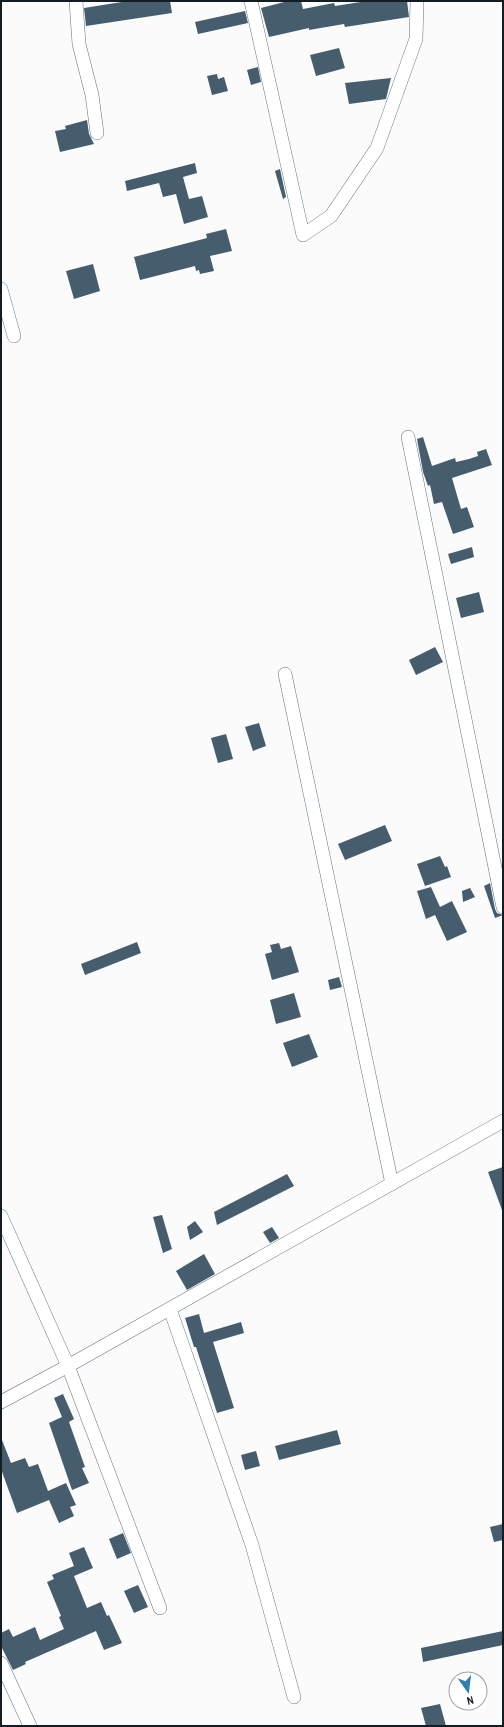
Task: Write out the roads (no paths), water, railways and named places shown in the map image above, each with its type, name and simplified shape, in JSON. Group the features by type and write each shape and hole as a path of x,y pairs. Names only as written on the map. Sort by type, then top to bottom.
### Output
{"street":[{"path":"76,1 79,44 92,96 97,133"},
{"path":"251,1 303,235 331,216 377,148 416,38 417,1"},
{"path":"1,289 14,336"},
{"path":"408,437 503,907"},
{"path":"285,674 392,1184"},
{"path":"1,1402 170,1309 503,1121"},
{"path":"1,1216 68,1366 160,1608"},
{"path":"170,1309 252,1545 294,1697"},
{"path":"1,1663 30,1726"}]}
